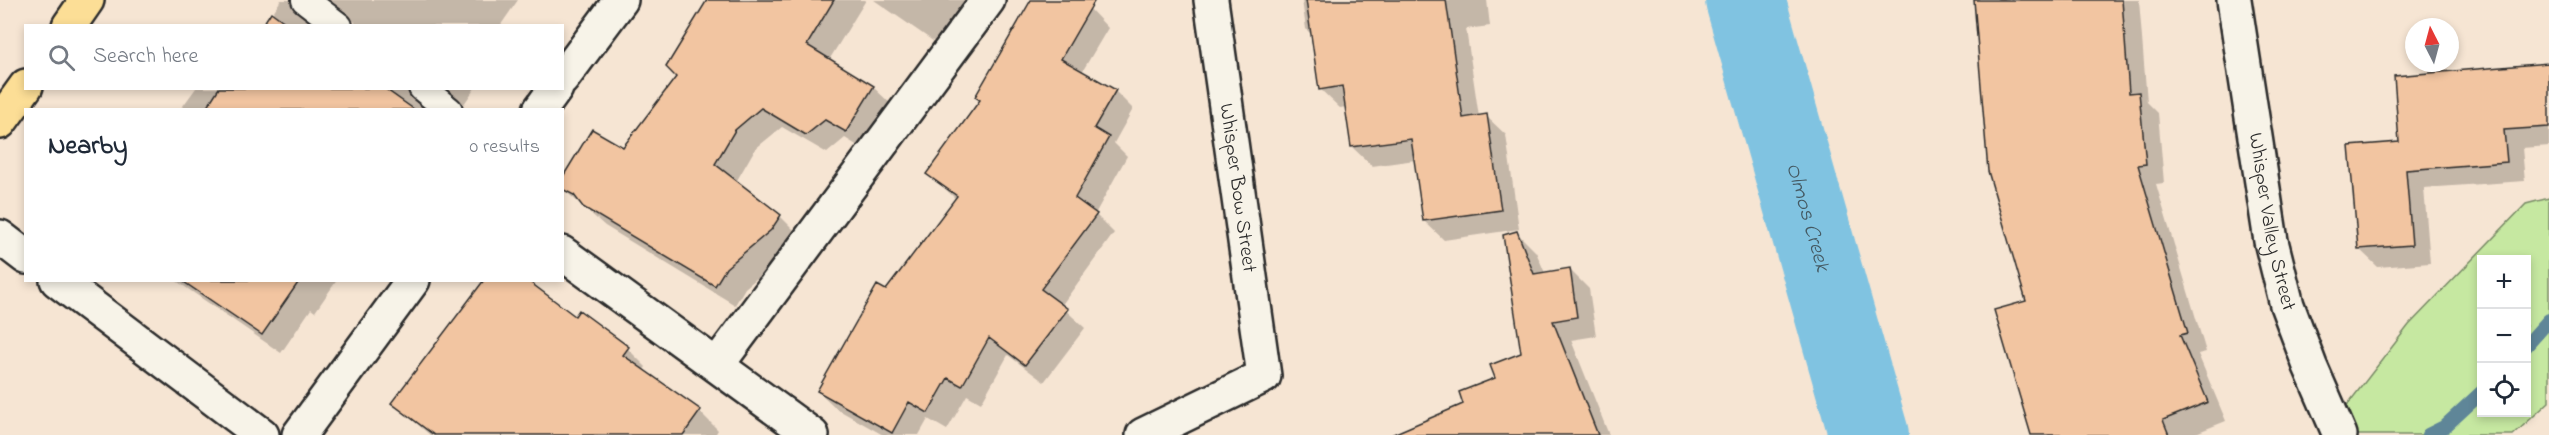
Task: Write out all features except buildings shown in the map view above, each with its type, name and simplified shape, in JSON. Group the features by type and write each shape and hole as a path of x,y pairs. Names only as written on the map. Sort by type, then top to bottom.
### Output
{"main road":[{"path":"70,24 87,0"},
{"path":"0,122 24,90"}],"street":[{"path":"564,76 621,0"},
{"path":"717,365 988,0"},
{"name":"Whisper Bow Street","path":"1143,435 1264,376 1211,0"},
{"name":"Whisper Valley Street","path":"2234,0 2271,241 2287,305 2340,435"},
{"path":"541,108 555,90"},
{"path":"0,237 24,255"},
{"path":"564,254 812,435"},
{"path":"60,282 262,435"},
{"path":"299,435 412,282"}],"lane":[{"path":"305,0 336,24"},
{"path":"424,90 447,108"}],"green space":[{"path":"2549,198 2549,402 2513,435 2324,435 2409,325 2526,204"}],"waterway":[{"name":"Olmos Creek","path":"1745,0 1869,435"},
{"path":"2531,340 2549,320"},
{"path":"2428,435 2444,427 2477,397"}]}
